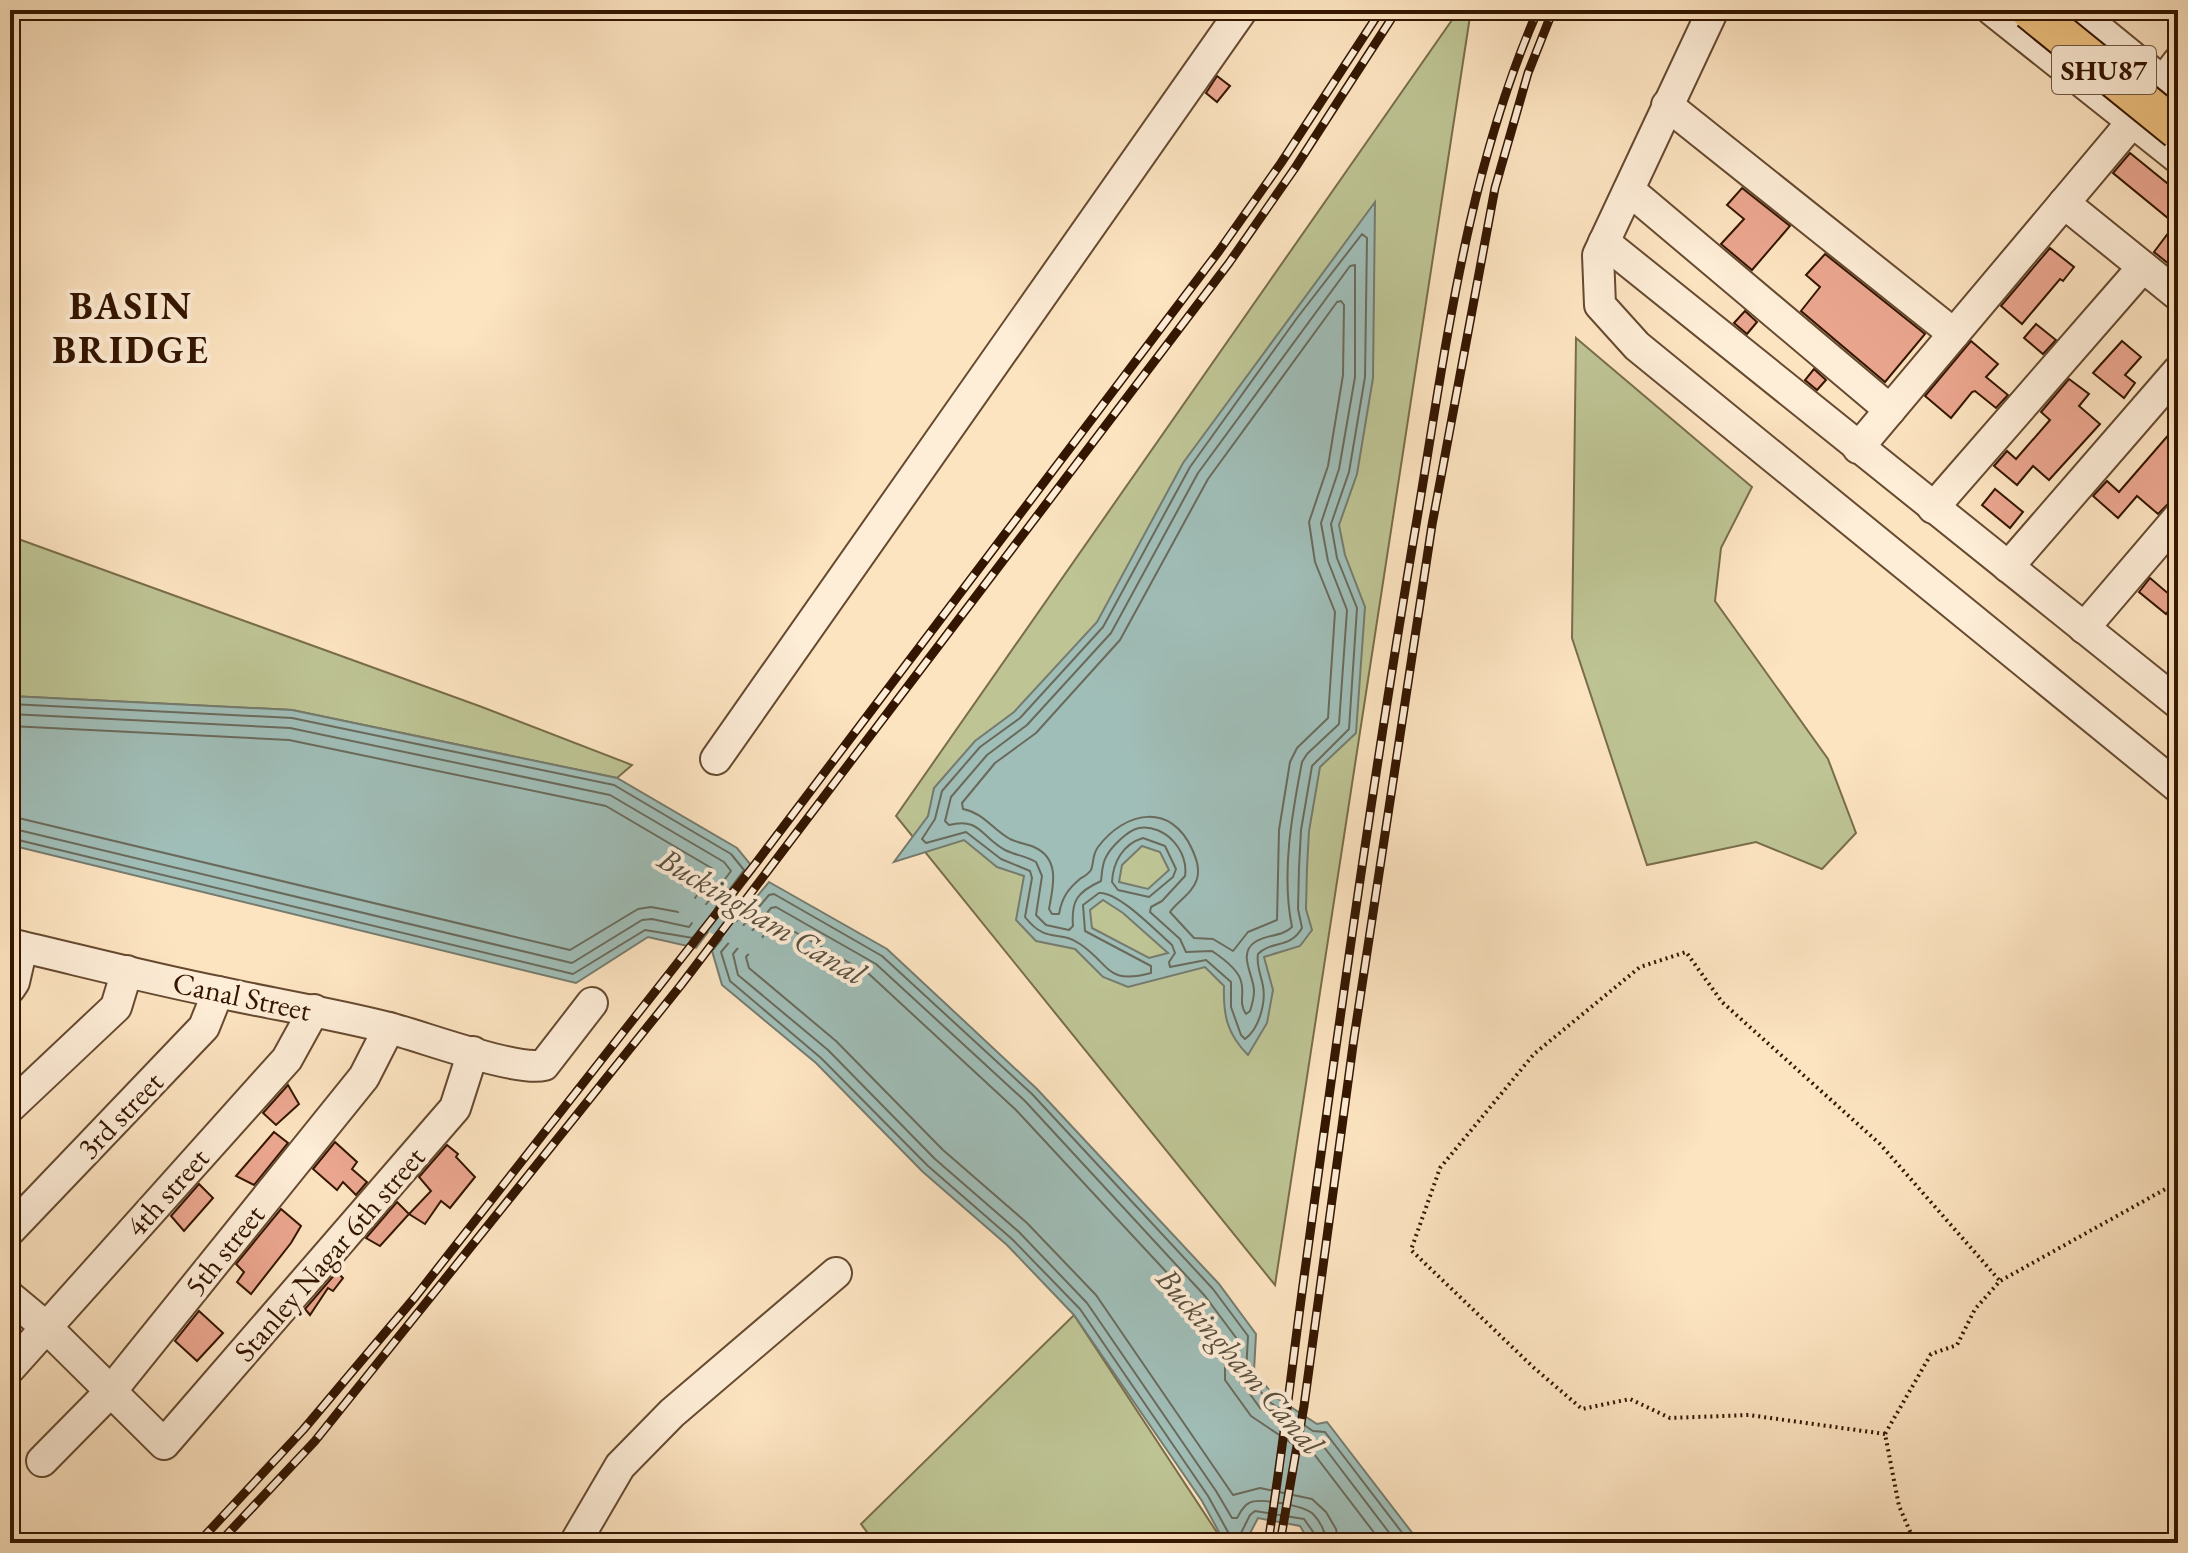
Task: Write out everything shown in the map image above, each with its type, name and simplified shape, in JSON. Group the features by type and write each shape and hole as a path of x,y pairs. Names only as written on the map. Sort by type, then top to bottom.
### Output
{"main road":[{"name":"SHU87","path":"2030,10 2178,130"}],"street":[{"path":"716,759 1242,10"},
{"path":"1713,10 1598,255 1600,305 1637,346 2178,787"},
{"path":"1992,10 2178,158"},
{"path":"1858,448 2133,121 2173,79 2075,10"},
{"path":"1667,105 1954,334"},
{"path":"1629,190 1890,410"},
{"path":"2064,203 2178,295"},
{"path":"1604,242 2084,628 2173,689"},
{"path":"1933,508 2143,267"},
{"path":"2008,567 2178,371"},
{"path":"2084,628 2178,518"},
{"path":"10,988 14,982 16,946"},
{"name":"Canal Street","path":"16,946 218,992 314,1010 536,1067 544,1065 592,1003"},
{"path":"10,1107 116,1007 127,971"},
{"name":"3rd street","path":"10,1230 204,1027 218,992"},
{"name":"4th street","path":"10,1368 287,1059 314,1010"},
{"name":"5th street","path":"42,1461 111,1391 364,1077 389,1028"},
{"name":"Stanley Nagar 6th street","path":"111,1391 164,1444 455,1108 473,1052"},
{"path":"575,1543 620,1466 672,1413 836,1273"},
{"path":"10,1297 46,1327 111,1391"}],"path":[{"path":"1885,1434 1749,1415 1670,1418 1630,1399 1582,1409 1533,1367 1411,1250 1440,1168 1534,1054 1640,967 1686,952 1722,1002 1880,1144 2000,1281"},
{"path":"1915,1543 1899,1506 1885,1434 1931,1354 1957,1345 1975,1309 2000,1281 2178,1182"}],"green space":[{"path":"1459,10 1471,10 1275,1285 896,816"},
{"path":"1576,338 1752,487 1721,548 1715,601 1828,759 1856,833 1822,869 1756,842 1647,865 1572,638"},
{"path":"10,536 482,707 632,765 617,778 292,710 10,696"},
{"path":"1074,1315 1224,1543 875,1543 861,1524"}],"water":[{"path":"1375,202 1373,378 1357,474 1339,525 1345,555 1365,607 1356,733 1320,767 1309,831 1307,868 1306,909 1312,930 1300,946 1264,957 1273,990 1267,1023 1248,1055 1228,1024 1224,986 1205,967 1128,987 1103,977 1075,949 1036,941 1016,920 1024,876 997,867 964,840 894,862 928,816 934,788 975,741 1014,712 1097,622 1183,463","holes":["1142,846 1160,852 1169,870 1148,889 1119,882 1122,865","1103,900 1123,913 1168,953 1149,958 1092,928 1090,910"]},
{"path":"10,696 292,710 617,778 737,848 755,870 696,948 648,937 576,983 10,845"},
{"path":"769,882 887,949 1037,1089 1219,1284 1256,1334 1254,1371 1274,1396 1317,1424 1327,1422 1420,1543 1310,1543 1300,1526 1258,1518 1246,1541 1225,1543 1202,1501 1074,1315 1007,1245 923,1172 816,1063 722,985 712,951"}],"building":[{"path":"1217,76 1230,86 1217,102 1206,93"},
{"path":"2130,153 2178,192 2178,252 2169,264 2154,252 2175,224 2113,173"},
{"path":"1742,188 1790,226 1752,270 1721,244 1744,219 1727,205"},
{"path":"2050,248 2074,267 2022,324 2001,306"},
{"path":"1825,254 1925,334 1885,382 1801,311 1820,287 1806,275"},
{"path":"1745,311 1757,322 1747,334 1734,323"},
{"path":"2036,324 2056,340 2043,354 2024,338"},
{"path":"1971,341 1998,364 1986,377 2008,395 1996,408 1975,391 1972,392 1951,418 1925,396"},
{"path":"2122,341 2141,357 2125,375 2135,383 2124,398 2093,373"},
{"path":"1814,369 1826,380 1817,390 1805,380"},
{"path":"2069,379 2089,394 2079,406 2100,424 2049,480 2033,466 2017,485 1994,466 2007,451 2016,459 2050,420 2041,412"},
{"path":"2178,424 2178,500 2171,501 2158,514 2137,496 2118,518 2093,496 2107,481 2119,492"},
{"path":"1995,489 2023,512 2010,528 1982,505"},
{"path":"2150,578 2177,601 2166,614 2139,592"},
{"path":"288,1085 299,1104 276,1125 263,1113"},
{"path":"274,1132 288,1143 254,1185 236,1176"},
{"path":"335,1142 357,1162 352,1169 367,1182 356,1195 343,1182 337,1190 313,1169"},
{"path":"447,1145 475,1177 450,1208 441,1201 425,1224 409,1214 431,1191 419,1177"},
{"path":"199,1184 213,1198 184,1231 171,1216"},
{"path":"397,1202 409,1214 380,1246 366,1238"},
{"path":"281,1209 301,1226 251,1294 237,1282 244,1272 236,1264"},
{"path":"342,1266 338,1273 343,1278 333,1291 328,1288 310,1315 305,1309"},
{"path":"199,1311 223,1333 197,1361 175,1341"}],"waterway":[{"name":"Buckingham Canal","path":"689,908 753,944"}],"railway":[{"path":"198,1543 303,1430 416,1296 756,863 1219,251 1381,10"},
{"path":"219,1543 315,1441 681,985 1229,263 1295,168 1397,10"},
{"path":"1268,1543 1358,891 1449,325 1476,196 1493,133 1538,10"},
{"path":"1280,1543 1304,1406 1354,1038 1432,525 1495,188 1528,73 1553,10"}],"district":[{"name":"BASIN BRIDGE","path":"131,327"}]}
